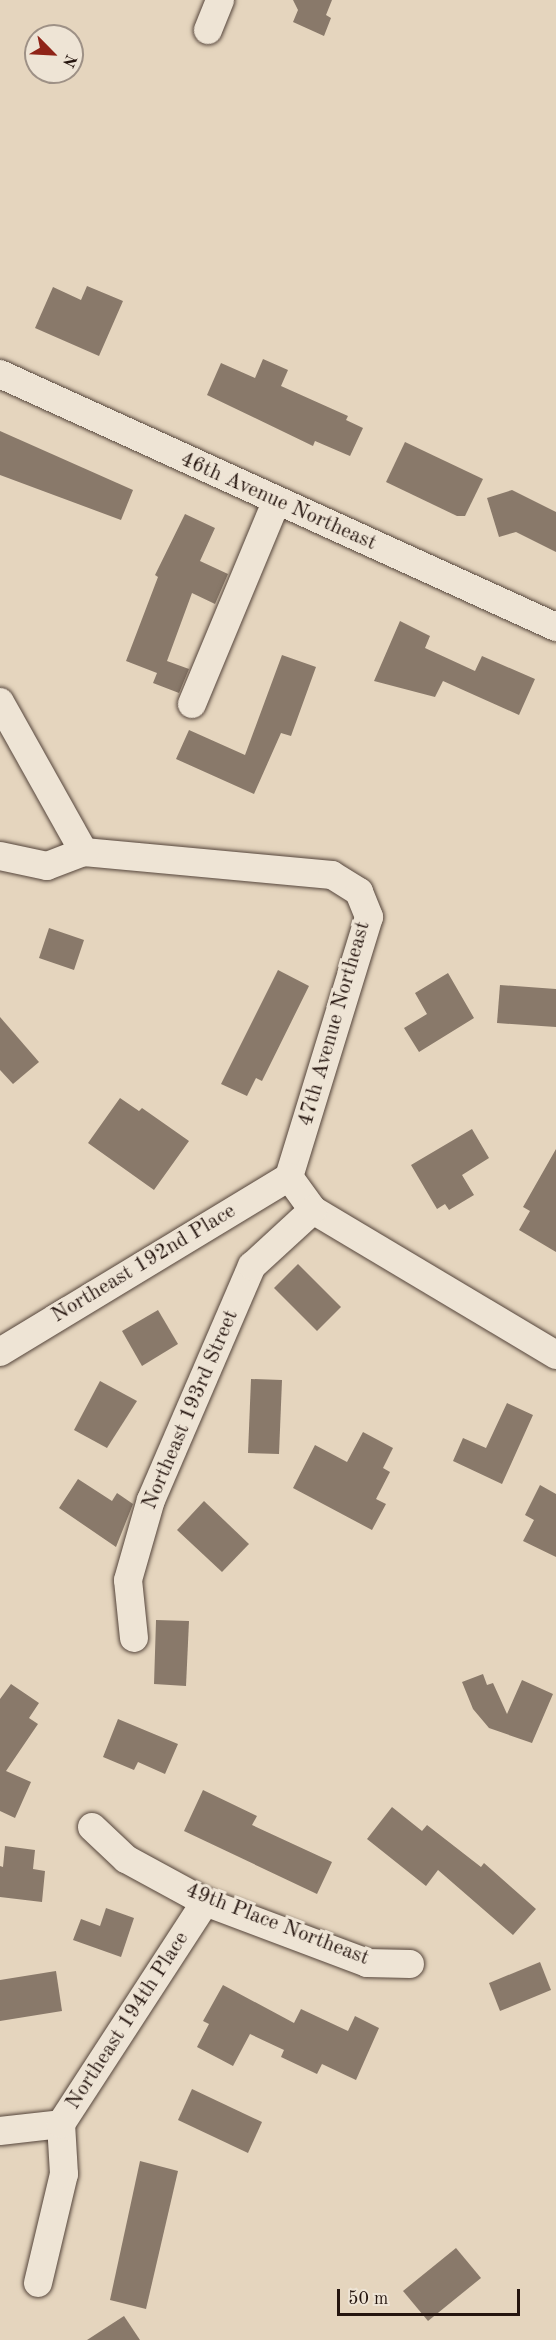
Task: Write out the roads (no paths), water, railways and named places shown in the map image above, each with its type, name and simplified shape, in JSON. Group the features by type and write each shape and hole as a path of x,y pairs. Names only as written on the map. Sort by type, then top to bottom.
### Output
{"street":[{"path":"208,30 220,0"},
{"name":"46th Avenue Northeast","path":"0,374 276,502 556,627"},
{"path":"192,704 276,502"},
{"path":"0,702 84,852 47,866 0,856"},
{"name":"47th Avenue Northeast","path":"84,852 332,875 359,892 369,918 289,1177"},
{"path":"289,1177 313,1210 556,1355"},
{"name":"Northeast 192nd Place","path":"0,1352 289,1177"},
{"name":"Northeast 193rd Street","path":"134,1638 128,1581 151,1500 252,1266 313,1210"},
{"name":"49th Place Northeast","path":"92,1827 126,1860 205,1902 367,1963 410,1964"},
{"name":"Northeast 194th Place","path":"38,2283 64,2174 61,2124 205,1902"},
{"path":"0,2131 61,2124"}]}
